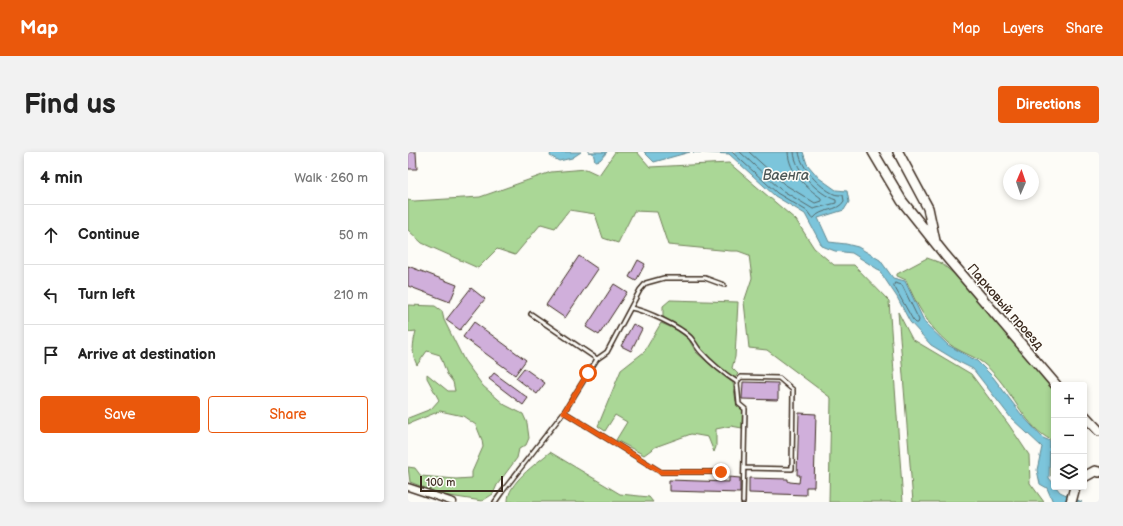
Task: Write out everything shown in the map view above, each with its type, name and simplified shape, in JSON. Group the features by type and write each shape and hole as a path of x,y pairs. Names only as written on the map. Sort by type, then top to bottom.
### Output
{"main road":[{"name":"Парковый проезд","path":"873,152 902,201 936,244 1053,382"},
{"path":"898,152 928,208 936,244"},
{"path":"1087,418 1099,431"},
{"path":"1087,475 1095,471 1099,472"}],"street":[{"path":"408,487 453,502"}],"lane":[{"path":"495,502 564,412 597,359 607,352 640,290 646,283 664,278 705,278 724,285"},
{"path":"631,308 642,310 690,337 699,351 716,368 737,382"},
{"path":"531,314 597,359"},
{"path":"743,502 745,409 738,404 737,382 741,377 779,378 792,390 792,469 744,468"},
{"path":"564,412 661,472 721,472"}],"green space":[{"path":"615,152 637,152 650,167 729,163 796,220 814,248 834,265 854,265 889,301 903,502 829,502 831,398 767,350 749,348 744,302 752,278 749,255 738,251 668,245 657,212 634,211 618,243 603,238 595,214 569,210 555,228 541,224 515,255 497,249 478,268 422,243 408,230 408,200 414,201 480,197 551,172 586,169 599,175"},
{"path":"927,258 941,263 954,274 1027,357 1051,387 1051,440 1034,427 1003,384 982,362 958,350 934,329 923,314 906,280 897,276 897,274"},
{"path":"670,300 738,302 735,357 732,368 738,374 735,378 718,367 701,350 692,335 663,317 663,306"},
{"path":"408,305 435,306 442,311 444,320 464,360 483,386 505,405 523,414 527,423 529,438 526,445 519,449 517,458 497,485 493,494 482,501 443,495 410,482 408,467 415,468 421,476 456,479 472,478 472,472 483,447 476,425 463,416 440,411 408,424 408,418 431,409 439,400 427,378 427,374 448,391 455,391 453,382 447,374 440,355 427,351 417,365 413,348 416,331 408,332"},
{"path":"898,312 912,339 971,374 1009,425 1029,455 1030,483 1044,502 913,502"},
{"path":"661,323 677,330 688,338 696,352 733,383 736,401 743,411 742,428 731,426 716,429 716,447 714,452 708,437 691,434 655,447 644,455 616,440 627,422 615,415 605,431 598,426 621,370 644,352"},
{"path":"550,452 620,494 649,497 653,502 508,502 512,488 517,481 523,474"}],"water":[{"path":"551,152 581,152 572,158 559,161 550,156"},
{"path":"588,152 607,152 600,160 595,161 593,153"},
{"path":"644,152 690,152 654,162"},
{"name":"Ваенга","path":"693,152 803,152 807,164 819,178 836,190 847,191 849,202 844,210 818,218 829,242 858,247 880,260 893,278 905,281 925,323 948,345 977,361 993,377 1021,414 1043,438 1050,441 1049,478 1051,480 1051,490 1058,490 1082,502 1053,502 1047,488 1040,484 1037,470 1042,447 1011,418 973,369 931,345 910,322 897,297 879,270 852,253 835,251 822,246 805,214 775,196 729,154"}],"building":[{"path":"408,152 416,152 417,169 408,169"},
{"path":"579,256 598,269 565,318 546,305"},
{"path":"638,260 645,264 636,281 629,277"},
{"path":"408,266 457,285 450,302 408,286"},
{"path":"614,284 627,292 599,335 586,327"},
{"path":"471,288 485,299 460,330 446,320"},
{"path":"474,322 526,360 515,375 463,337"},
{"path":"633,324 642,329 631,351 621,346"},
{"path":"524,368 545,383 537,394 516,378"},
{"path":"494,373 528,398 523,405 489,379"},
{"path":"743,382 778,383 778,400 742,399"},
{"path":"799,413 816,414 814,487 806,487 806,495 749,493 749,478 788,479 790,482 799,483 800,475 797,475"},
{"path":"729,477 740,478 740,493 669,491 669,480 729,482"}],"route":[{"path":"588,373 564,412 661,472 721,472"}]}
